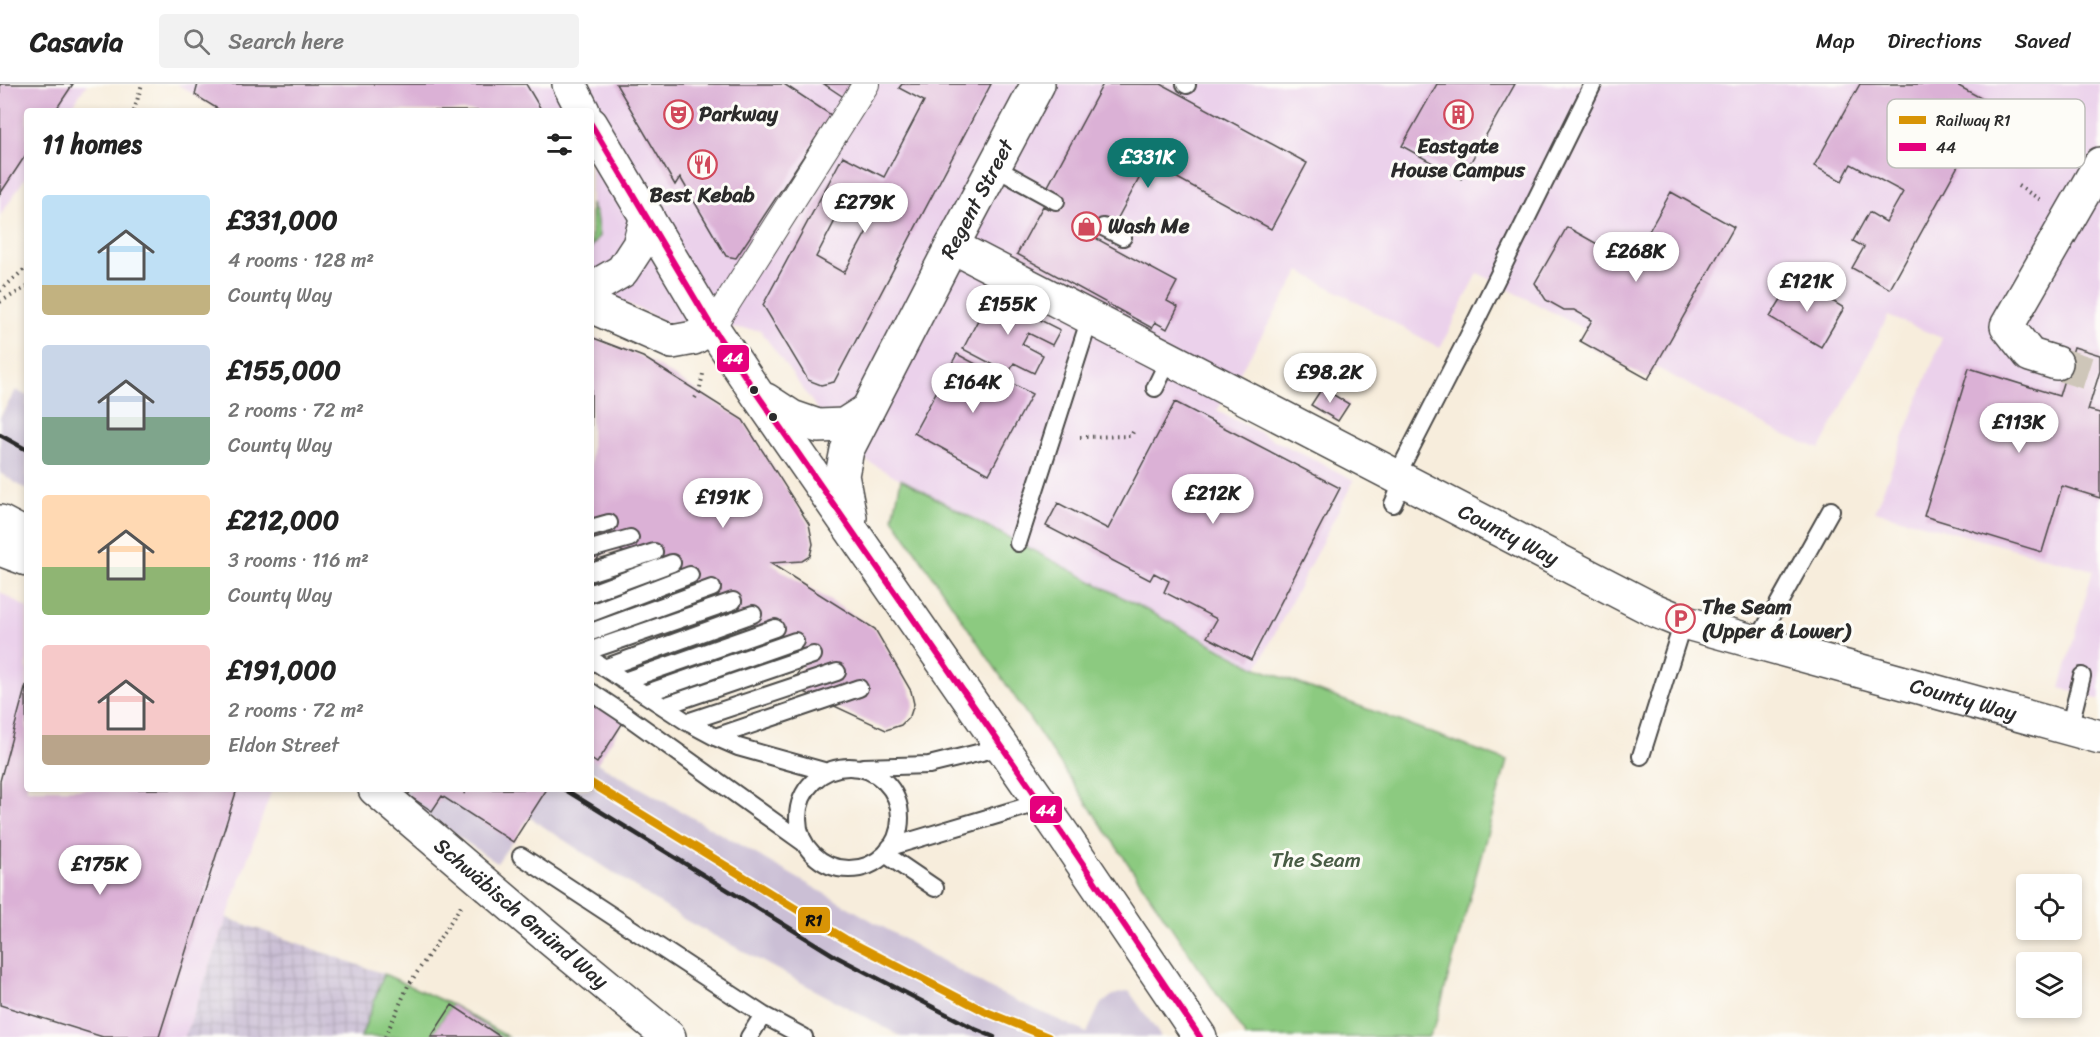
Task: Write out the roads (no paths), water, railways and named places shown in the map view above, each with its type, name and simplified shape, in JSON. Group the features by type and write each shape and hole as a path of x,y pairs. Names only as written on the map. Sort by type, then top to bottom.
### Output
{"street":[{"path":"568,84 581,108"},
{"path":"594,307 672,342 694,338 712,327 866,84"},
{"name":"Regent Street","path":"853,530 842,475 847,450 1038,84"},
{"path":"594,128 712,327 1041,802 1200,1037"},
{"path":"2056,363 2030,355 2007,326 2100,164"},
{"path":"594,287 622,271 639,245 647,216"},
{"name":"County Way","path":"952,246 1090,318 1162,373 1654,610 1683,621 2100,737"},
{"path":"757,394 792,417 818,426 844,425 866,411"},
{"path":"0,522 24,534"},
{"path":"0,549 24,558"},
{"name":"Schwäbisch Gmünd Way","path":"379,792 669,1037"}],"lane":[{"path":"1397,487 1593,84"},
{"path":"994,167 1056,201"},
{"path":"1104,227 1123,237"},
{"path":"1018,543 1090,318"},
{"path":"1757,642 1831,510"},
{"path":"594,527 609,523"},
{"path":"594,548 630,538"},
{"path":"594,571 654,552"},
{"path":"594,592 672,563"},
{"path":"594,612 690,575"},
{"path":"594,631 712,588"},
{"path":"594,649 733,601"},
{"path":"598,663 753,614"},
{"path":"1641,756 1683,621"},
{"path":"624,681 775,628"},
{"path":"644,693 795,640"},
{"path":"664,706 813,655"},
{"path":"598,663 687,722 715,737 738,747 827,771"},
{"path":"687,722 837,672"},
{"path":"2069,729 2082,676"},
{"path":"715,737 859,688"},
{"path":"594,694 804,843 814,855 827,864 842,868 857,868 872,863 888,851 1041,802"},
{"path":"804,843 798,819 803,795 813,781 827,771 843,767 929,765 1002,747"},
{"path":"859,768 875,774 888,784 896,799 900,815 898,832 888,851"},
{"path":"888,851 935,888"},
{"path":"521,856 764,1016 804,1037"},
{"path":"749,1037 764,1016"}],"tunnel":[{"path":"2056,363 2100,377"}],"railway":[{"path":"0,435 24,448"},
{"path":"569,792 835,956 994,1037"}],"rail line":[{"name":"R1","path":"594,785 845,939 984,1011 1048,1037"}],"place":[{"name":"Parkway","path":"678,114"},
{"name":"Eastgate House Campus","path":"1458,115"},
{"name":"Best Kebab","path":"702,164"},
{"name":"Wash Me","path":"1087,226"},
{"name":"The Seam (Upper & Lower)","path":"1681,619"}],"park label":[{"name":"The Seam","path":"1316,860"}]}
